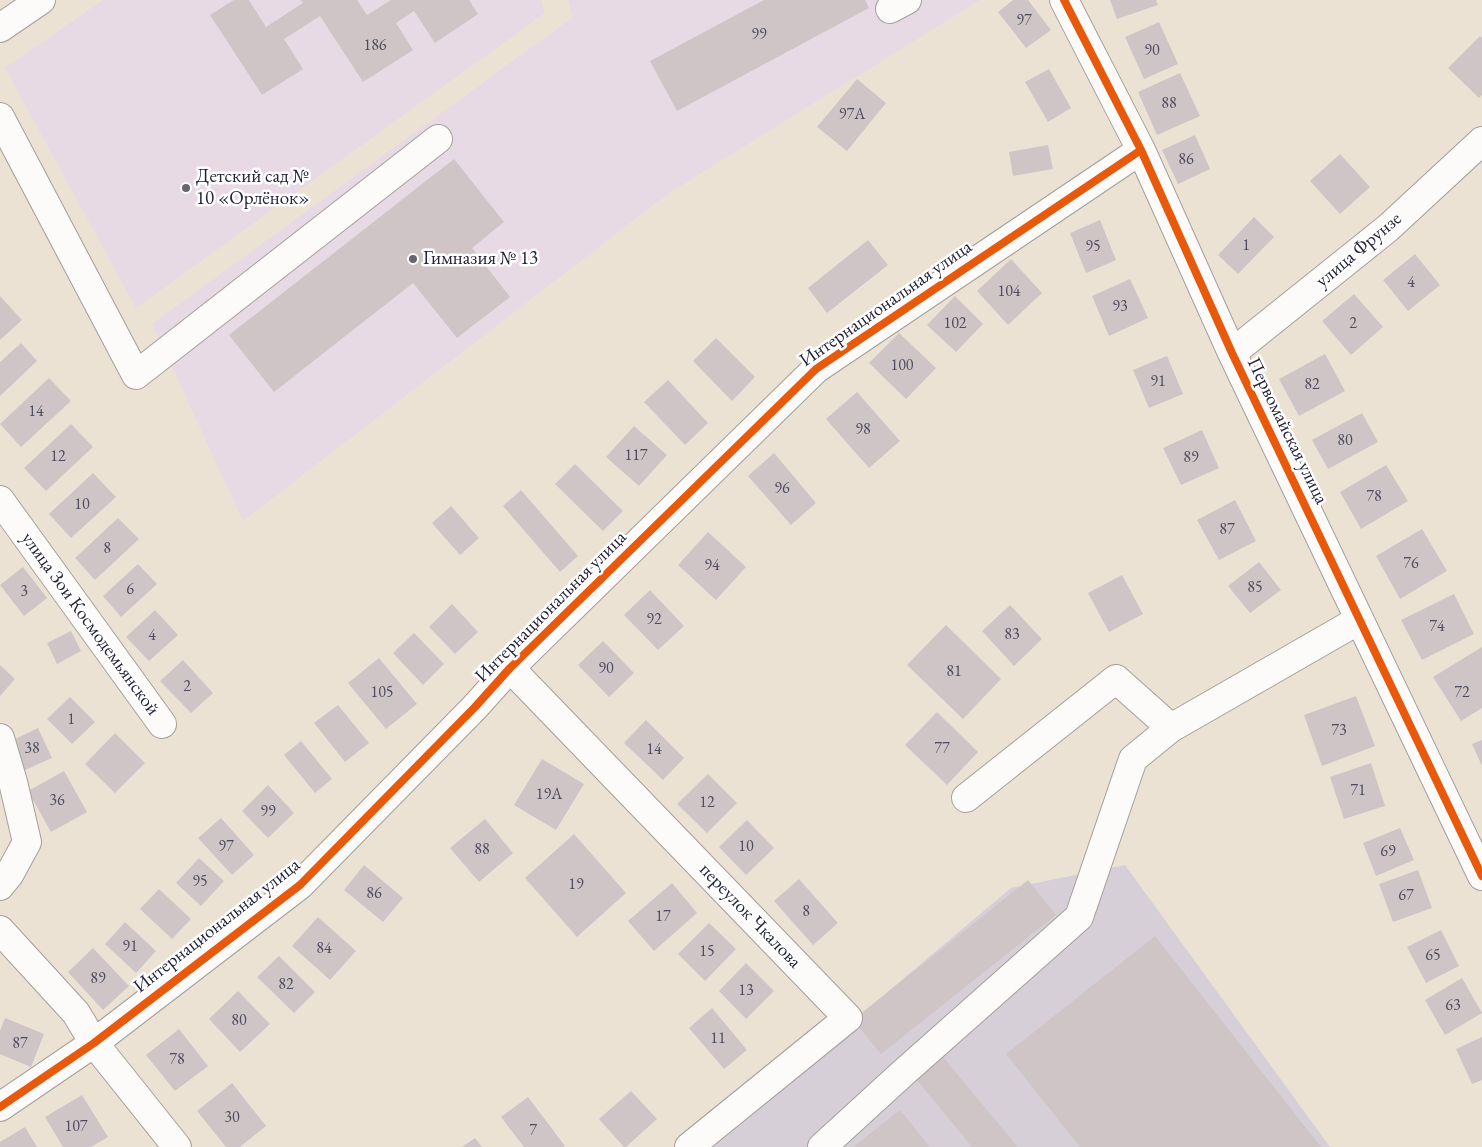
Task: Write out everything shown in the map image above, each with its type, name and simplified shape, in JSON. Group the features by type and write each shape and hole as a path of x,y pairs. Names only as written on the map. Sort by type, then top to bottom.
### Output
{"street":[{"path":"0,28 40,0"},
{"name":"Первомайская улица","path":"1064,0 1141,150 1232,353 1482,876"},
{"path":"0,117 136,375 438,139"},
{"name":"улица Фрунзе","path":"1232,353 1388,228 1482,141"},
{"name":"Интернациональная улица","path":"0,1108 94,1044 300,885 475,707 510,668 816,369 1141,150"},
{"name":"улица Зои Космодемьянской","path":"0,500 162,724"},
{"path":"822,1147 902,1073 1078,917 1133,759 1171,728 1359,620"},
{"name":"переулок Чкалова","path":"510,668 848,1018 688,1147"},
{"path":"966,798 1116,679 1171,728"},
{"path":"0,738 13,782 27,842 9,875 0,886"},
{"path":"0,930 76,1013 94,1044 177,1147"}],"shaded area":[{"name":"Детский сад № 10 «Орлёнок»","path":"103,0 541,0 545,13 136,308 5,68"},
{"name":"Гимназия № 13","path":"568,0 980,0 669,193 243,521 152,324 573,17"},
{"path":"1125,865 1330,1147 703,1147 1011,888"}],"building":[{"path":"234,0 249,0 266,27 303,3 301,0 357,0 367,15 391,0 469,0 478,14 435,43 414,11 396,23 413,50 363,82 320,16 284,39 303,69 262,95 210,15"},
{"path":"764,0 865,0 869,8 677,111 650,61"},
{"path":"1013,0 1028,0 1051,30 1026,48 998,12"},
{"path":"1110,0 1156,0 1158,5 1117,19"},
{"path":"1159,22 1178,64 1144,79 1125,37"},
{"path":"1480,36 1482,38 1482,95 1479,98 1448,68"},
{"path":"1049,69 1071,108 1048,122 1025,82"},
{"path":"1180,73 1200,116 1157,135 1138,92"},
{"path":"857,79 886,103 847,151 817,127"},
{"path":"1195,135 1210,169 1178,184 1162,150"},
{"path":"1048,145 1053,169 1013,176 1009,152"},
{"path":"1340,154 1370,187 1340,214 1310,181"},
{"path":"454,159 504,222 472,248 510,297 457,338 413,283 274,392 229,335"},
{"path":"1254,217 1274,237 1238,274 1218,255"},
{"path":"1100,220 1116,260 1086,273 1070,233"},
{"path":"868,240 888,265 827,313 808,288"},
{"path":"1415,254 1440,285 1408,311 1383,280"},
{"path":"1011,259 1042,293 1008,325 977,291"},
{"path":"1130,279 1148,318 1109,336 1092,296"},
{"path":"1354,294 1383,327 1351,355 1322,321"},
{"path":"0,296 22,320 0,340"},
{"path":"955,296 983,324 956,352 927,325"},
{"path":"899,333 936,368 906,399 869,363"},
{"path":"716,338 755,377 732,401 693,361"},
{"path":"21,343 37,361 0,396 0,362"},
{"path":"1325,354 1345,391 1299,416 1279,379"},
{"path":"1167,356 1183,394 1149,408 1133,370"},
{"path":"49,378 71,401 21,447 0,424"},
{"path":"668,380 708,423 685,445 644,402"},
{"path":"857,392 900,441 869,468 826,419"},
{"path":"1362,413 1378,442 1328,469 1312,440"},
{"path":"71,424 93,447 46,491 24,468"},
{"path":"634,426 667,455 639,486 606,457"},
{"path":"1202,430 1219,468 1181,485 1163,448"},
{"path":"774,453 816,503 791,525 748,476"},
{"path":"575,464 623,511 603,531 555,484"},
{"path":"1386,465 1408,501 1361,529 1340,492"},
{"path":"93,473 116,497 71,538 49,514"},
{"path":"521,490 578,556 560,572 503,506"},
{"path":"1235,500 1256,541 1219,560 1197,520"},
{"path":"451,506 479,538 460,555 432,523"},
{"path":"118,518 139,539 95,580 75,558"},
{"path":"1422,529 1447,571 1400,599 1376,556"},
{"path":"708,532 746,567 716,600 678,565"},
{"path":"1259,562 1281,590 1250,613 1228,586"},
{"path":"138,564 157,584 121,617 103,596"},
{"path":"23,567 47,598 24,616 0,585"},
{"path":"1122,575 1143,614 1109,632 1088,593"},
{"path":"650,590 684,626 658,650 624,615"},
{"path":"1454,594 1474,634 1422,660 1401,620"},
{"path":"452,604 478,632 455,654 429,627"},
{"path":"1010,605 1042,639 1014,666 982,631"},
{"path":"155,610 178,635 149,661 126,637"},
{"path":"946,625 1001,679 963,719 907,665"},
{"path":"71,631 81,651 57,664 47,643"},
{"path":"414,633 444,664 423,685 393,653"},
{"path":"603,641 634,673 609,697 578,665"},
{"path":"1482,647 1482,708 1461,721 1433,677"},
{"path":"379,658 417,704 386,729 348,683"},
{"path":"183,660 213,693 191,713 160,681"},
{"path":"0,665 15,679 0,696"},
{"path":"1356,696 1375,746 1322,766 1304,715"},
{"path":"70,697 95,722 72,744 47,719"},
{"path":"338,705 369,743 345,762 314,723"},
{"path":"937,712 978,752 947,785 905,745"},
{"path":"646,720 684,758 663,780 624,743"},
{"path":"38,728 52,758 25,770 11,741"},
{"path":"115,733 145,763 115,793 85,764"},
{"path":"1482,740 1482,766 1472,744"},
{"path":"301,741 332,779 315,793 284,755"},
{"path":"542,759 584,784 556,830 514,805"},
{"path":"1371,763 1385,806 1344,819 1330,777"},
{"path":"64,771 87,812 51,832 28,791"},
{"path":"708,774 737,803 707,833 677,804"},
{"path":"268,785 294,813 268,838 242,811"},
{"path":"221,818 254,855 232,875 198,838"},
{"path":"485,819 513,853 479,882 450,848"},
{"path":"747,820 774,848 746,875 719,847"},
{"path":"1400,828 1414,860 1376,876 1363,843"},
{"path":"574,834 626,893 577,937 525,878"},
{"path":"199,858 224,881 201,906 176,883"},
{"path":"364,865 403,898 383,922 344,890"},
{"path":"1418,870 1432,908 1393,922 1379,884"},
{"path":"799,879 838,923 813,945 774,901"},
{"path":"1028,880 1056,915 881,1054 853,1020"},
{"path":"672,883 697,913 654,951 628,921"},
{"path":"159,889 191,919 172,939 140,909"},
{"path":"318,917 356,951 330,980 292,946"},
{"path":"125,922 156,951 136,973 105,944"},
{"path":"709,923 736,949 705,981 678,954"},
{"path":"1441,930 1459,966 1426,983 1407,947"},
{"path":"1155,936 1321,1147 1080,1147 1006,1054"},
{"path":"93,948 129,986 103,1010 68,972"},
{"path":"279,956 315,992 294,1013 257,977"},
{"path":"746,963 774,991 746,1019 719,991"},
{"path":"1462,978 1482,1013 1445,1035 1425,1000"},
{"path":"238,991 270,1024 240,1052 209,1019"},
{"path":"712,1008 747,1050 724,1069 689,1028"},
{"path":"5,1018 44,1034 31,1067 0,1054 0,1031"},
{"path":"179,1029 208,1066 175,1091 146,1055"},
{"path":"1482,1037 1482,1080 1472,1084 1456,1049"},
{"path":"942,1056 1018,1147 972,1147 915,1078"},
{"path":"232,1083 266,1126 240,1147 226,1147 197,1111"},
{"path":"631,1091 657,1119 624,1147 599,1119"},
{"path":"82,1095 108,1137 91,1147 63,1147 45,1117"},
{"path":"528,1097 564,1147 524,1147 501,1117"},
{"path":"900,1110 930,1147 853,1147"},
{"path":"25,1127 37,1147 0,1147 0,1142"},
{"path":"475,1138 482,1147 462,1147"}],"cycle path":[{"path":"1064,0 1141,150 1232,353 1482,876"},
{"path":"0,1107 94,1043 300,885 475,707 510,668 816,369 1141,150"}],"place":[{"name":"Детский сад № 10 «Орлёнок»","path":"186,188"},
{"name":"Гимназия № 13","path":"413,259"}]}
